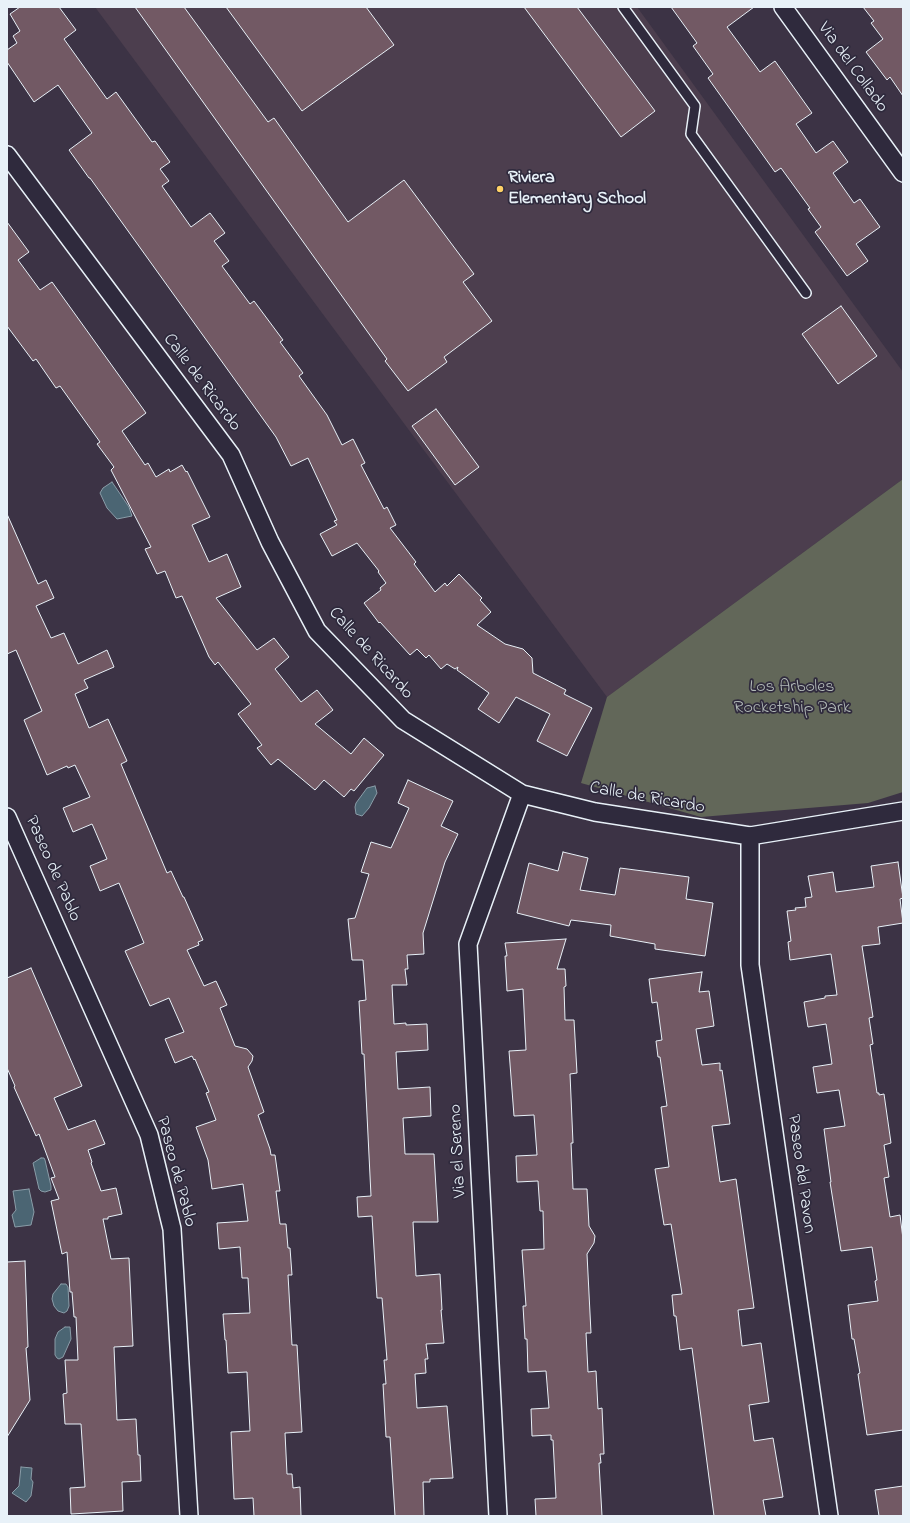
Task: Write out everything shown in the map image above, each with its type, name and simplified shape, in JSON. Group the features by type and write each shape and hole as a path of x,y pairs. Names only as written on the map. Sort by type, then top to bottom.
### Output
{"street":[{"name":"Via del Collado","path":"783,7 903,173"},
{"name":"Calle de Ricardo","path":"7,155 231,456 270,542 317,631 403,720 522,794 595,812 750,836 903,811"},
{"name":"Via el Sereno","path":"498,1516 468,944 522,794"},
{"name":"Paseo de Pablo","path":"7,817 148,1135 172,1229 189,1516"},
{"name":"Paseo del Pavon","path":"750,836 750,965 828,1516"}],"lane":[{"path":"623,7 695,106 691,134 806,293"}],"shaded area":[{"name":"Riviera Elementary School","path":"95,7 637,7 903,372 903,479 607,697"}],"green space":[{"name":"Los Arboles Rocketship Park","path":"903,479 903,792 868,803 701,817 581,783 607,697"}],"water":[{"path":"112,482 129,507 132,516 117,519 107,508 100,493 103,488"},
{"path":"375,786 377,793 369,808 362,816 356,814 356,803 367,788"},
{"path":"41,1158 44,1158 45,1160 51,1186 51,1190 45,1192 39,1189 33,1163"},
{"path":"29,1189 34,1212 31,1225 15,1227 12,1215 16,1210 13,1191"},
{"path":"61,1284 66,1284 68,1287 69,1306 67,1311 64,1313 58,1311 54,1306 52,1299 53,1294"},
{"path":"65,1327 70,1327 71,1339 63,1357 59,1359 55,1355 55,1339 58,1332"},
{"path":"21,1467 32,1468 31,1479 33,1482 31,1496 26,1502 12,1493 19,1486"}],"building":[{"path":"20,7 59,7 76,30 64,39 107,99 116,92 152,142 155,141 170,162 160,169 169,181 162,186 191,227 210,213 225,233 214,241 229,261 222,266 250,304 254,301 283,340 280,342 303,373 299,376 327,415 342,445 353,439 365,463 361,465 384,509 387,507 396,525 390,528 416,562 414,564 435,592 445,583 447,586 459,574 482,598 480,600 491,612 477,625 505,644 523,649 532,658 533,673 566,690 564,694 592,708 567,756 537,741 550,714 516,697 499,723 478,709 489,693 457,670 458,667 455,669 447,664 441,669 429,655 426,658 417,649 410,655 380,622 379,623 364,603 381,590 380,588 386,583 378,572 379,571 357,543 332,556 320,534 337,525 334,521 337,520 308,458 291,466 276,437 69,150 92,133 58,85 34,102 7,62 7,50 17,43 13,36 20,31 10,14"},
{"path":"135,7 184,7 268,122 274,118 348,222 404,180 474,274 463,282 492,321 444,357 447,362 408,391 385,361 387,359"},
{"path":"226,7 366,7 394,45 302,111"},
{"path":"524,7 577,7 655,111 621,137"},
{"path":"671,7 754,7 727,27 760,72 775,61 812,113 796,124 816,153 833,141 848,162 833,173 854,203 860,199 880,227 856,244 868,261 847,276 815,232 821,227 808,209 810,208 781,168 775,172 708,78 713,74 693,46 697,43"},
{"path":"863,7 903,7 903,96 890,77 887,80 866,52 883,39 871,23 874,21"},
{"path":"7,222 29,252 18,260 40,290 52,282 146,413 122,431 145,465 148,463 156,477 169,469 170,472 182,465 186,472 187,471 210,517 192,525 209,562 227,554 241,587 216,598 257,650 274,638 289,657 275,669 301,702 317,690 333,710 315,724 351,754 364,738 384,755 354,791 351,789 344,797 324,780 315,790 278,759 271,765 257,748 262,745 238,714 251,704 218,662 215,665 209,657 182,596 176,598 165,571 157,574 145,549 151,547 111,470 114,467 97,444 100,442 60,386 56,388 36,359 33,361 7,326"},
{"path":"841,306 877,356 838,384 802,334"},
{"path":"436,409 479,467 455,485 412,426"},
{"path":"7,514 38,584 46,580 54,598 36,606 51,638 64,633 78,664 107,650 114,667 84,680 88,688 75,694 89,728 108,719 127,761 121,764 167,873 171,871 203,940 198,942 199,945 187,950 204,986 216,981 227,1005 220,1008 235,1046 247,1049 253,1056 248,1067 264,1112 258,1115 271,1155 275,1155 280,1191 276,1191 280,1224 286,1224 288,1248 290,1248 292,1275 288,1275 292,1345 297,1345 302,1432 285,1433 287,1474 292,1474 293,1488 300,1487 301,1516 254,1516 253,1498 234,1499 231,1432 250,1431 247,1372 228,1373 223,1314 250,1313 248,1278 242,1278 240,1247 219,1249 217,1223 248,1221 243,1184 212,1189 208,1160 196,1127 216,1120 206,1093 209,1092 195,1059 194,1060 192,1056 175,1063 165,1039 184,1032 169,998 150,1006 125,951 144,943 119,883 100,891 90,866 107,859 92,824 73,832 63,808 90,797 75,765 68,768 67,766 47,775 24,720 42,711 16,650 7,654"},
{"path":"408,780 453,801 441,826 458,834 445,862 423,933 424,954 407,955 408,969 405,969 407,985 392,985 394,1024 427,1024 428,1050 396,1052 398,1089 430,1087 431,1116 403,1118 405,1154 434,1154 438,1222 413,1222 416,1276 440,1274 444,1343 426,1344 428,1359 425,1359 426,1373 415,1374 417,1408 447,1406 453,1478 430,1479 430,1482 423,1482 424,1516 395,1516 390,1437 386,1437 383,1384 386,1384 384,1360 387,1360 382,1298 377,1298 372,1216 358,1217 357,1197 371,1196 364,1054 362,1054 359,1001 366,1000 363,960 352,960 348,919 355,918 369,874 361,872 371,842 391,848 409,808 398,803"},
{"path":"563,852 588,858 580,890 615,895 620,868 689,877 686,899 713,903 705,956 655,949 655,944 610,936 611,925 571,920 569,926 517,913 529,863 558,871"},
{"path":"898,862 903,898 900,899 903,923 878,927 880,944 862,946 873,1017 869,1018 873,1044 870,1045 877,1093 879,1093 879,1095 884,1094 891,1143 884,1145 889,1177 884,1178 890,1217 900,1215 903,1239 903,1430 867,1435 858,1374 860,1373 854,1339 852,1339 848,1305 878,1301 875,1281 877,1280 872,1247 841,1251 830,1182 824,1129 845,1126 839,1090 817,1093 813,1067 832,1064 826,1024 808,1027 804,1002 825,998 825,996 837,995 831,954 790,960 788,942 791,941 787,911 796,910 795,908 806,907 805,898 812,897 808,876 833,872 836,892 874,887 871,866"},
{"path":"566,939 557,969 565,969 565,1020 574,1020 577,1073 570,1074 573,1189 587,1189 589,1226 595,1236 594,1243 587,1254 591,1333 586,1333 588,1372 596,1371 598,1409 602,1408 604,1454 600,1454 601,1463 599,1463 602,1516 536,1516 535,1499 556,1498 553,1440 551,1440 551,1435 532,1436 531,1409 549,1408 546,1371 528,1372 527,1339 525,1339 523,1306 526,1306 522,1250 544,1249 543,1211 540,1211 538,1181 517,1182 516,1156 537,1155 534,1115 514,1116 509,1051 526,1050 523,989 507,991 505,956 507,956 505,943"},
{"path":"31,968 82,1086 54,1098 68,1130 95,1120 105,1144 88,1150 91,1163 101,1191 116,1188 122,1214 108,1217 108,1219 103,1219 111,1259 129,1258 133,1346 114,1347 117,1420 136,1419 141,1481 122,1482 123,1511 71,1514 70,1488 85,1487 81,1424 65,1424 63,1394 67,1393 65,1360 78,1360 76,1317 74,1317 72,1292 70,1292 67,1252 62,1254 51,1201 59,1199 51,1178 55,1177 39,1134 36,1136 7,1068 7,978"},
{"path":"702,972 699,992 709,991 714,1026 696,1029 702,1065 720,1063 720,1071 722,1070 730,1124 712,1126 720,1182 736,1179 754,1308 738,1310 742,1346 761,1343 769,1402 749,1405 754,1441 773,1438 783,1497 763,1500 766,1516 714,1516 692,1348 680,1350 676,1316 674,1316 672,1295 682,1294 671,1224 664,1225 655,1169 669,1167 661,1107 667,1106 660,1057 658,1057 656,1041 662,1040 657,1002 652,1003 649,979"},
{"path":"25,1261 28,1347 26,1348 30,1400 7,1437 7,1262"},
{"path":"903,1486 903,1516 879,1516 875,1490"}],"place":[{"name":"Riviera Elementary School","path":"500,189"}]}
